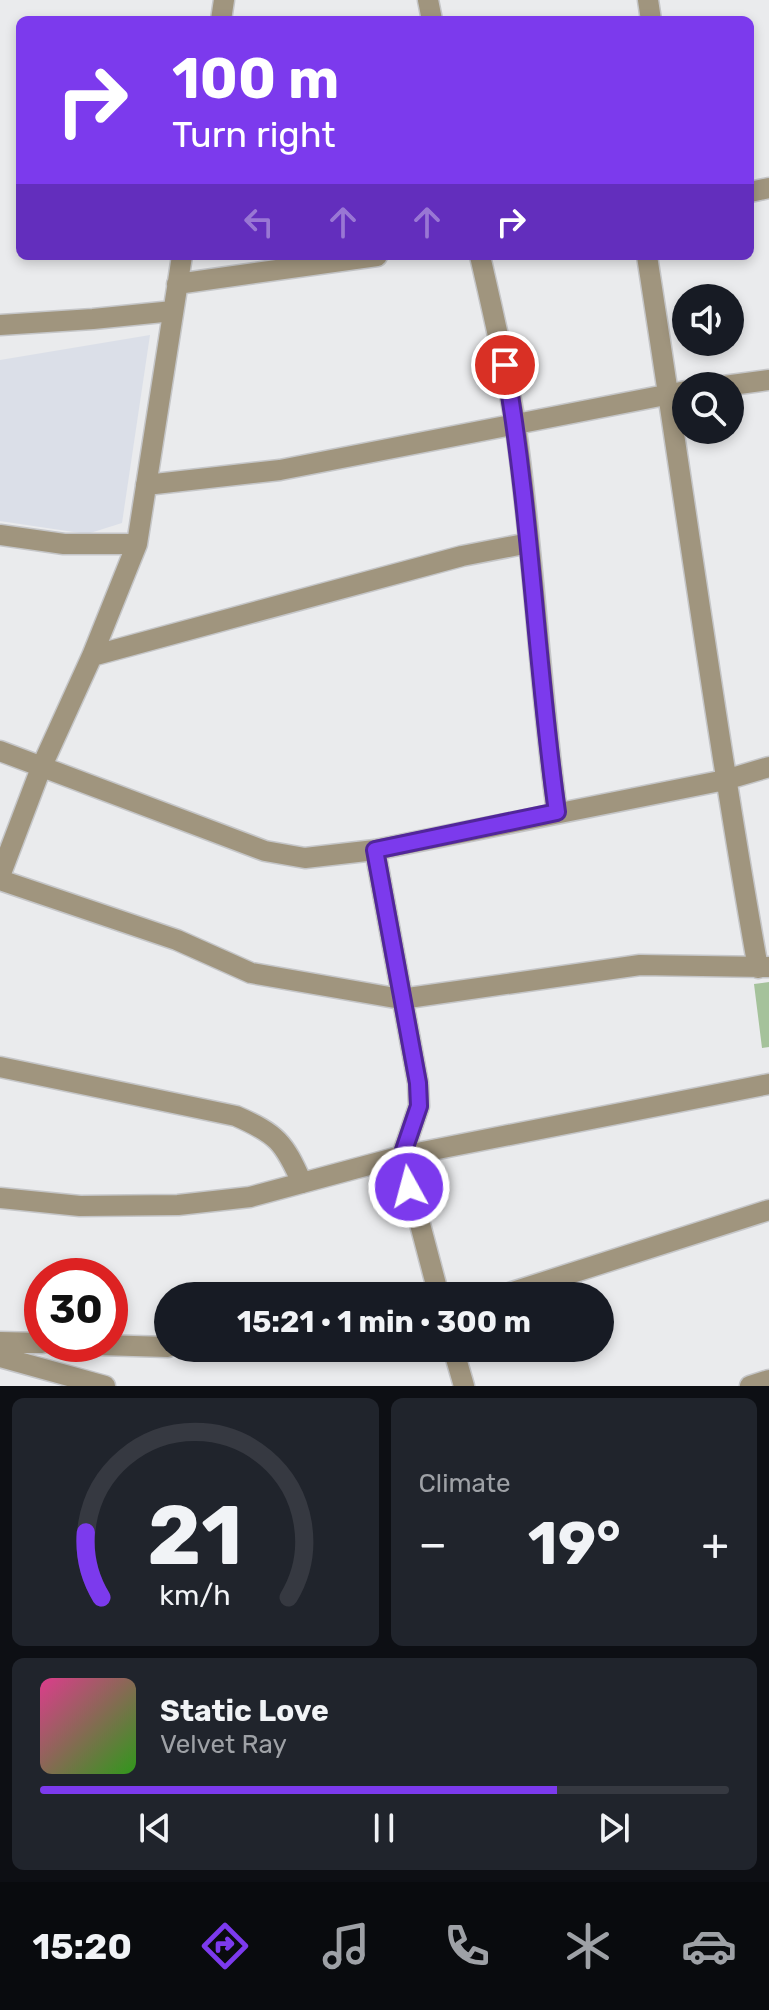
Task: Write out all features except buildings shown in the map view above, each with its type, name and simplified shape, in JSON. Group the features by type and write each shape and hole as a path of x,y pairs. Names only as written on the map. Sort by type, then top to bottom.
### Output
{"street":[{"path":"181,260 137,544 92,656 41,768 0,878 177,940 251,973 401,999 640,965 763,968 725,780 683,444"},
{"path":"177,284 348,260"},
{"path":"481,260 500,336 515,424 557,812"},
{"path":"648,260 673,372"},
{"path":"0,325 173,311"},
{"path":"744,383 769,380"},
{"path":"146,485 280,470 672,393"},
{"path":"0,535 64,544 137,544"},
{"path":"92,656 462,556 529,543"},
{"path":"0,751 265,851 305,858 375,850 725,780 769,767"},
{"path":"375,850 418,1083 419,1106 402,1156 435,1282"},
{"path":"0,1067 236,1116 268,1130 288,1152 302,1183"},
{"path":"0,1198 80,1206 178,1205 250,1197 402,1156 769,1084"},
{"path":"544,1282 769,1210"},
{"path":"0,1342 24,1343"},
{"path":"128,1346 154,1347"},
{"path":"0,1357 105,1386"},
{"path":"457,1362 464,1386"},
{"path":"750,1386 769,1380"}],"shaded area":[{"path":"150,335 122,523 87,534 0,521 0,360"}],"green space":[{"path":"769,982 769,1047 762,1048 754,984"}],"route":[{"path":"409,1187 402,1156 419,1106 418,1083 375,850 557,812 548,749 529,543 505,365"}]}
